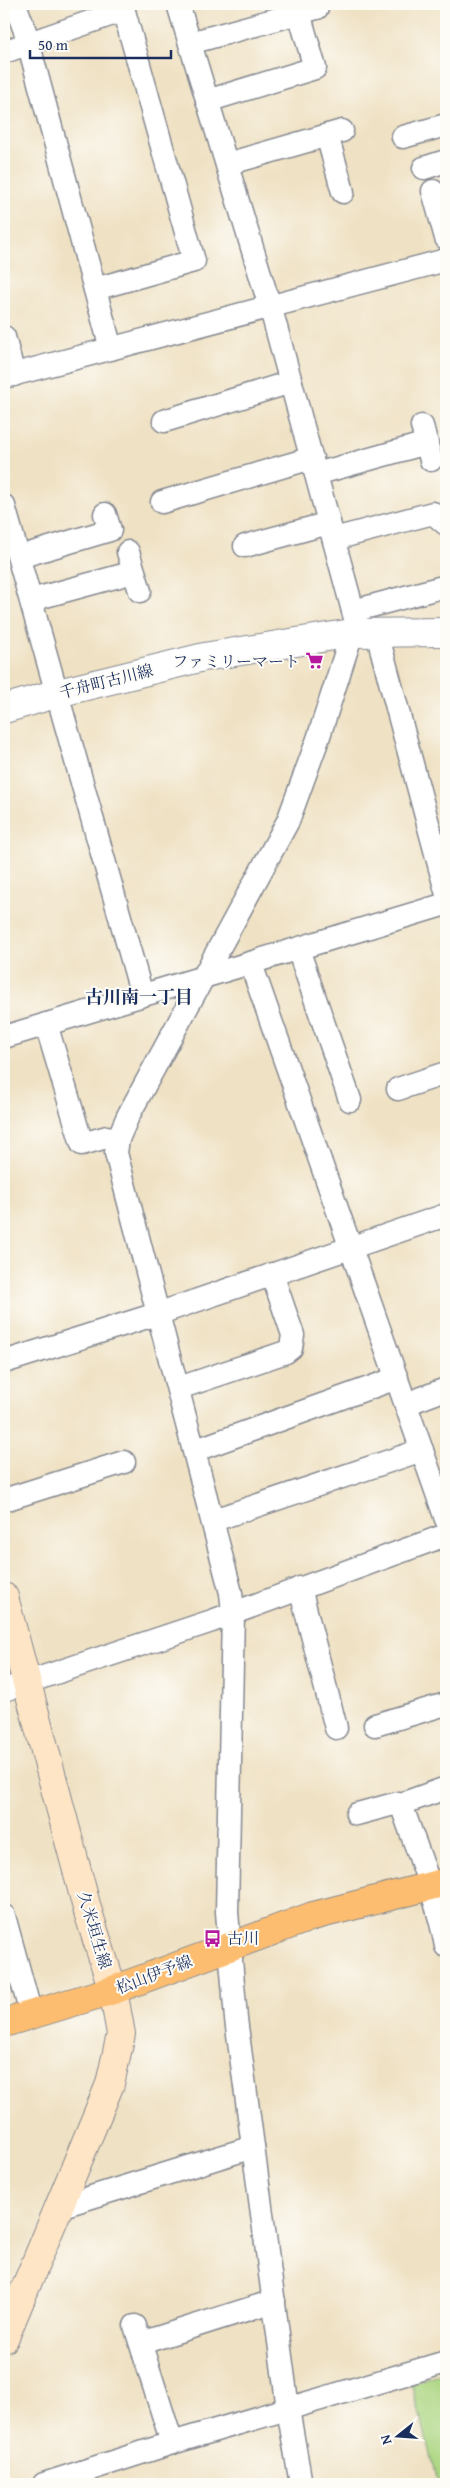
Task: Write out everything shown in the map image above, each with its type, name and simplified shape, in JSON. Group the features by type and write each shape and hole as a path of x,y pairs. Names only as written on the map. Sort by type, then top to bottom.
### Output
{"main road":[{"name":"久米垣生線","path":"4,1598 16,1687 113,1990 121,2034 110,2084 56,2208 4,2339"},
{"name":"松山伊予線","path":"4,2023 113,1990 313,1916 437,1883"}],"street":[{"path":"15,4 111,349"},
{"path":"178,4 271,308 360,628 446,891"},
{"path":"4,52 123,7 194,261 95,289"},
{"path":"190,43 308,10 315,68 207,101"},
{"path":"402,137 446,125"},
{"path":"227,164 334,133 333,182"},
{"path":"424,168 446,161"},
{"path":"433,191 446,238"},
{"path":"4,337 9,376 446,260"},
{"path":"164,421 291,382"},
{"path":"162,502 314,466 427,443"},
{"path":"4,506 14,564 31,600 142,996"},
{"path":"245,546 433,513 446,524"},
{"path":"14,564 110,530 105,514"},
{"path":"31,600 134,572"},
{"path":"301,2484 288,2409 236,2019 227,1912 233,1612 228,1574 116,1153 118,1139 128,1116 200,979 288,821 360,628 446,586"},
{"name":"千舟町古川線","path":"4,709 58,693 204,657 360,628 446,632"},
{"path":"4,1037 446,904"},
{"path":"298,950 350,1100"},
{"path":"251,964 446,1519"},
{"path":"46,1024 82,1144 107,1137 118,1139"},
{"path":"398,1089 437,1069"},
{"path":"4,1362 160,1313 446,1215"},
{"path":"179,1388 286,1352 291,1348 293,1335 272,1274"},
{"path":"196,1450 397,1378"},
{"path":"406,1404 446,1389"},
{"path":"214,1520 422,1450"},
{"path":"4,1500 124,1462"},
{"path":"16,1687 233,1612 446,1535"},
{"path":"300,1588 336,1728"},
{"path":"375,1725 446,1704"},
{"path":"357,1814 400,1804 446,1788"},
{"path":"400,1804 437,1883 446,1946"},
{"path":"4,1916 31,2014"},
{"path":"56,2208 253,2147"},
{"path":"172,2443 138,2334 274,2301"},
{"path":"44,2484 172,2443 446,2362"}],"green space":[{"path":"446,2372 446,2484 439,2484 411,2383"}],"place":[{"name":"ファミリーマート","path":"314,661"},
{"name":"古川","path":"213,1938"}],"district":[{"name":"古川南一丁目","path":"139,997"}]}
